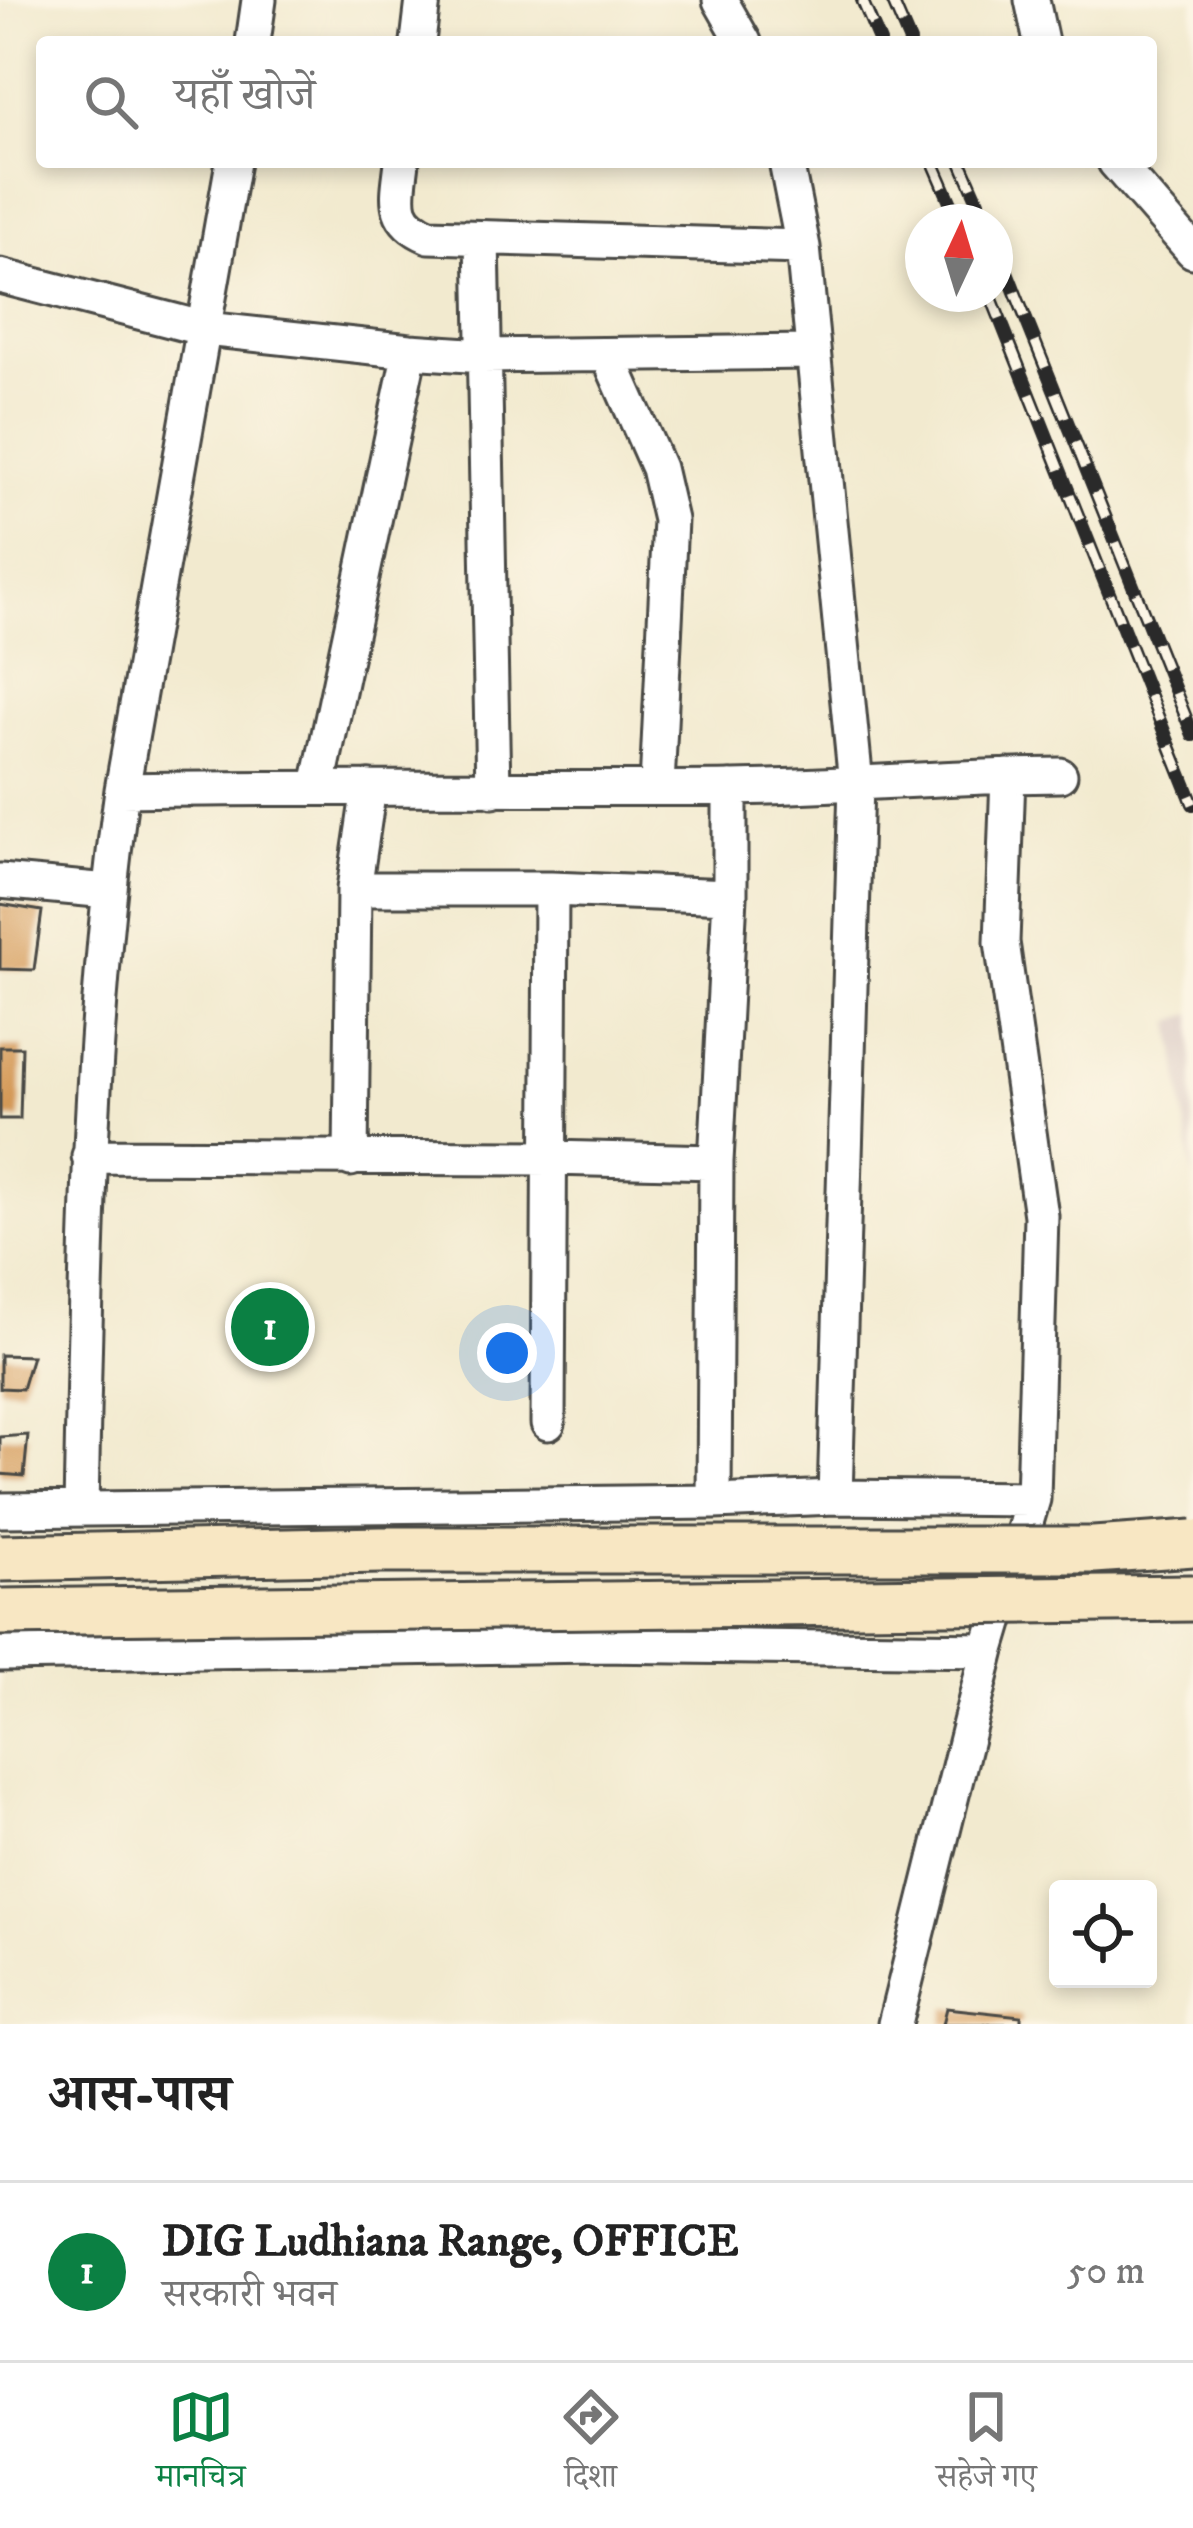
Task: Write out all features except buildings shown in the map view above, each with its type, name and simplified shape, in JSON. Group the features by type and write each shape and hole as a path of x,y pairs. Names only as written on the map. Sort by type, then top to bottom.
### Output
{"street":[{"path":"254,36 259,0"},
{"path":"419,36 423,0"},
{"path":"720,0 741,36"},
{"path":"1032,0 1040,36"},
{"path":"81,1508 89,1156 108,891 232,168"},
{"path":"401,168 398,198 410,228 428,236 803,247"},
{"path":"787,168 803,247 856,784 835,1497"},
{"path":"1120,168 1193,250"},
{"path":"482,238 493,790"},
{"path":"0,289 0,276 205,329 410,351 483,356 812,352"},
{"path":"318,786 410,351"},
{"path":"608,355 658,468 670,520 657,786"},
{"path":"122,790 730,788 1060,775"},
{"path":"896,2024 992,1641 1034,1499 1041,1216 1002,942 1008,776"},
{"path":"351,1159 354,889 369,788"},
{"path":"714,1502 716,1162 730,896 730,788"},
{"path":"0,881 108,891"},
{"path":"354,889 551,889 730,896"},
{"path":"548,1423 551,889"},
{"path":"89,1156 716,1162"},
{"path":"0,1510 835,1497 1034,1499"},
{"path":"0,1558 381,1550 1094,1550 1193,1543"},
{"path":"0,1612 1193,1598"},
{"path":"0,1654 992,1641"}],"shaded area":[{"path":"1193,1014 1193,1180 1172,1021"}],"railway":[{"path":"862,0 877,36"},
{"path":"892,0 907,36"},
{"path":"936,168 951,204"},
{"path":"964,168 979,204"},
{"path":"1013,287 1193,735"},
{"path":"997,312 1193,804"}],"place":[{"name":"DIG Ludhiana Range, OFFICE","path":"270,1327"}]}
